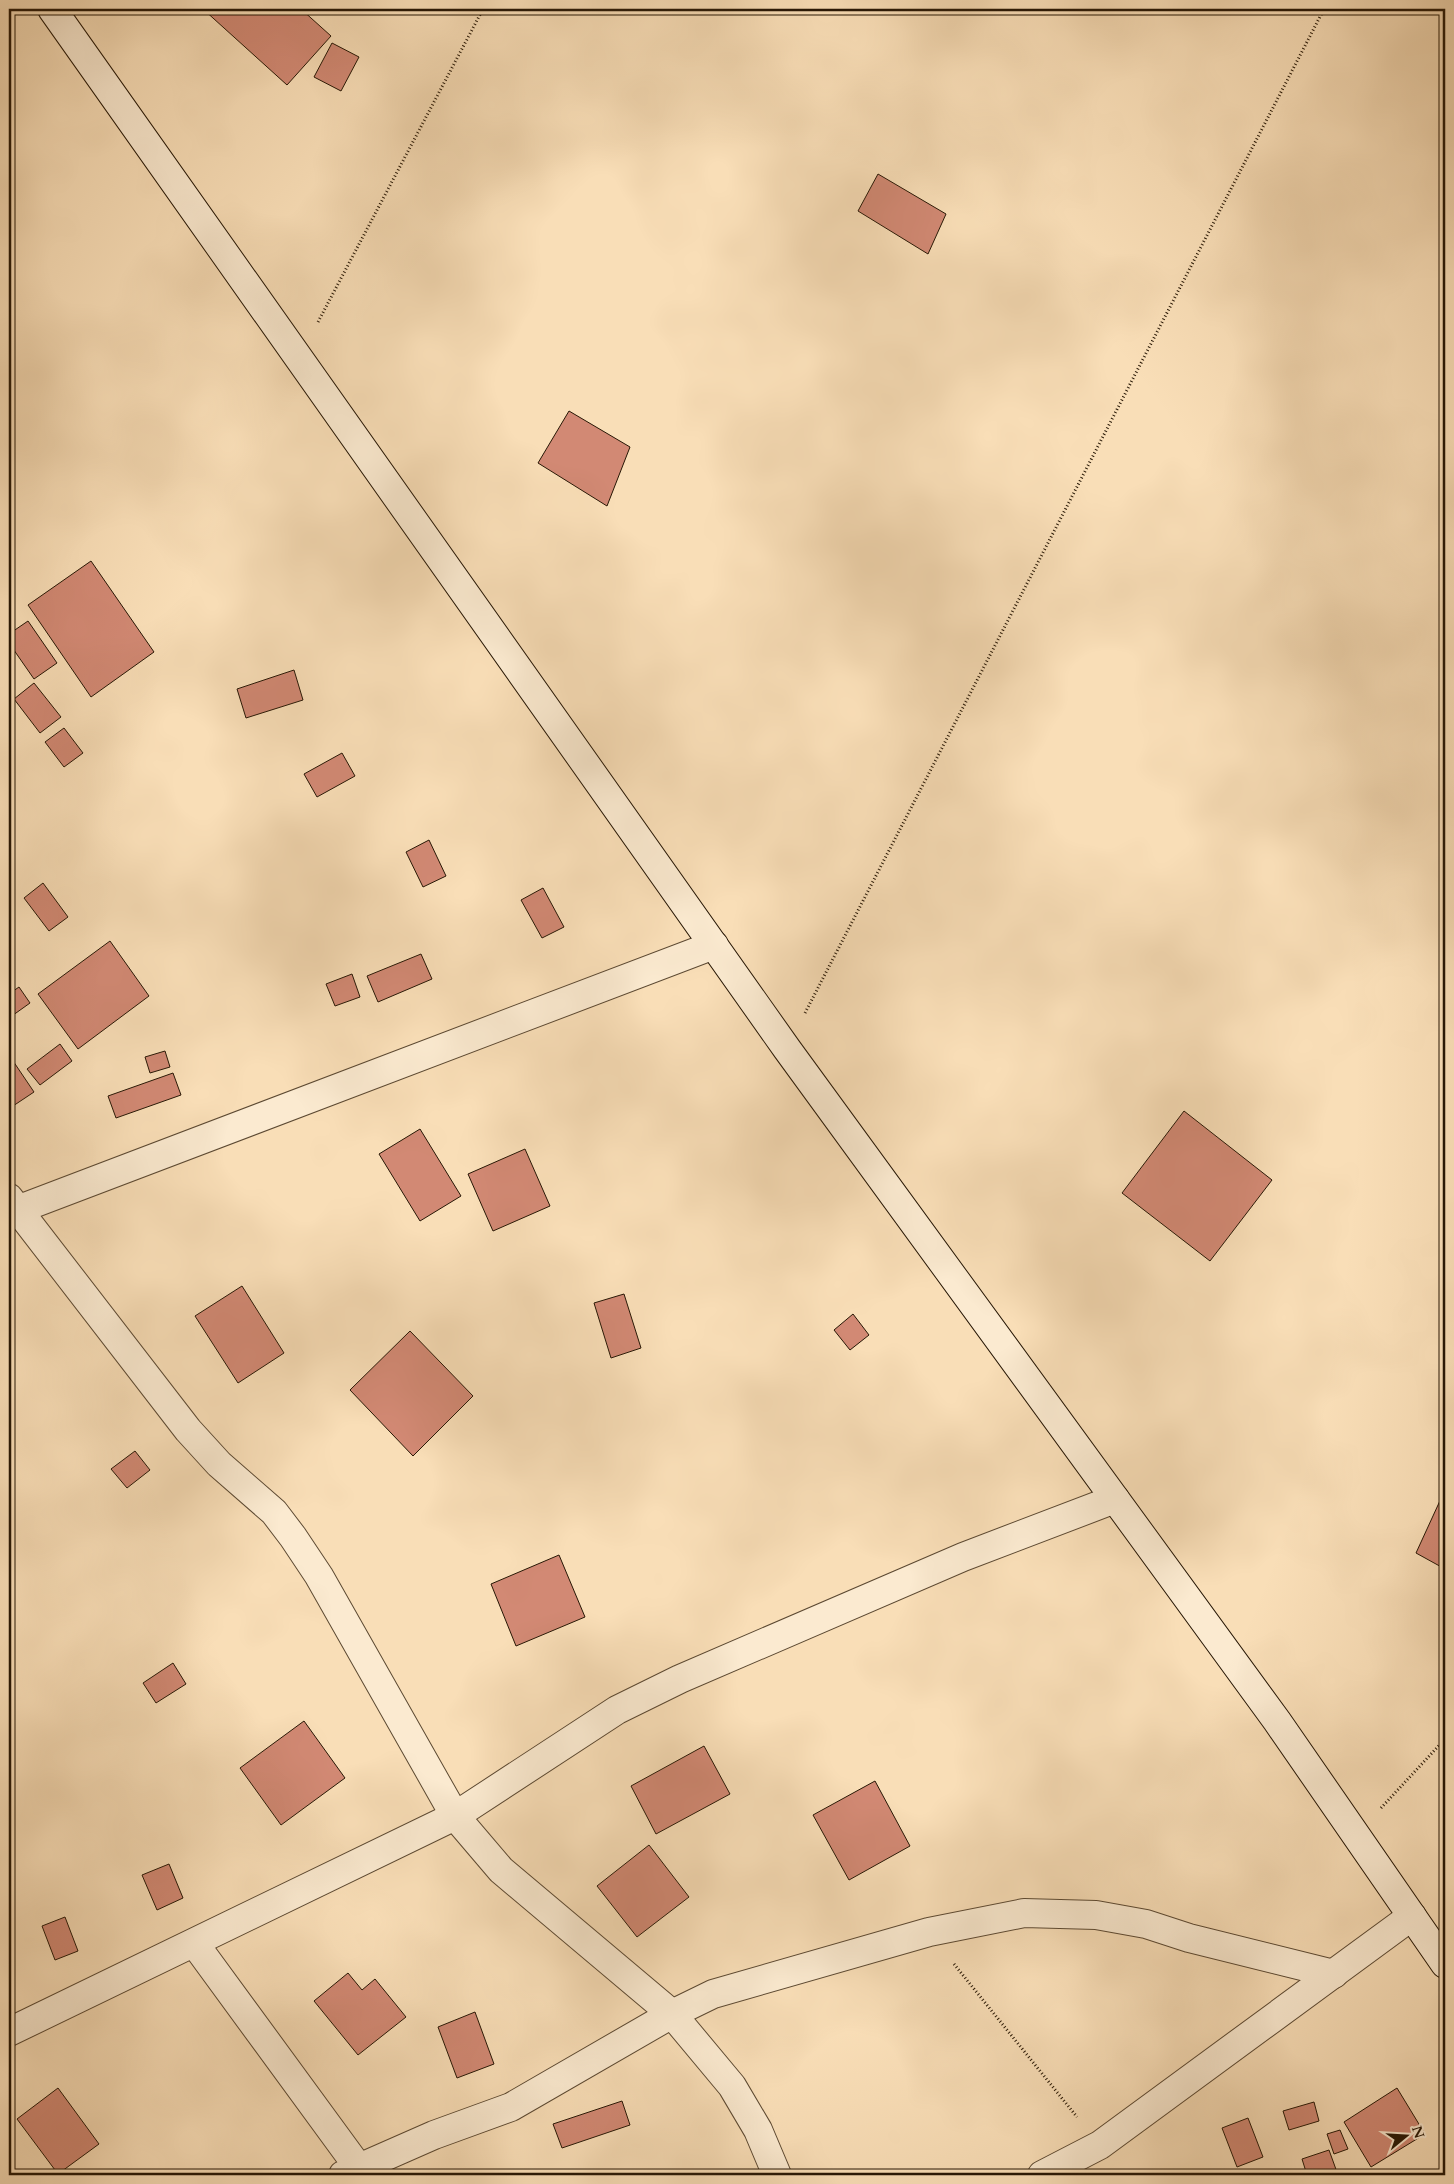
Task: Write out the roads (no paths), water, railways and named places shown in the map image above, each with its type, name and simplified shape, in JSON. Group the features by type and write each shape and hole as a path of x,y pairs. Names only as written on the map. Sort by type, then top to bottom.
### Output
{"street":[{"path":"52,9 787,1049 1276,1721 1445,1964"},
{"path":"714,945 12,1207 188,1430 219,1464 274,1512 293,1537 319,1576 455,1816 501,1870 672,2014 732,2086 758,2130 777,2175"},
{"path":"9,2032 195,1944 455,1816 617,1710 671,1684 963,1557 1115,1499"},
{"path":"195,1944 355,2173 434,2135 511,2108 672,2014 713,1994 929,1932 1024,1913 1096,1915 1146,1924 1189,1938 1334,1974"},
{"path":"1042,2175 1100,2145 1412,1916"}]}
